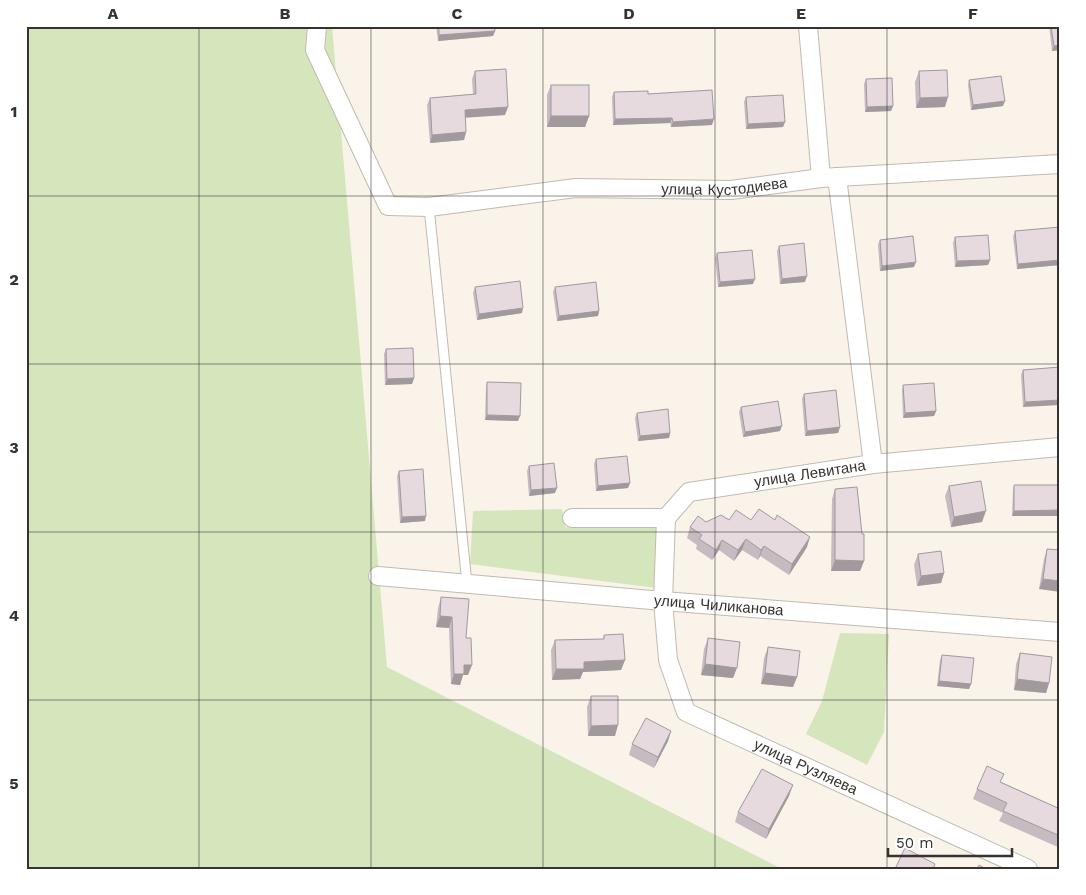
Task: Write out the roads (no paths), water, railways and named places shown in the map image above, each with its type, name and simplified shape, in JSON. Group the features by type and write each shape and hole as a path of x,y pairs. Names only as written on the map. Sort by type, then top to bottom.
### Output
{"street":[{"name":"улица Кустодиева","path":"318,26 315,50 388,206 429,207 576,188 731,190 829,178 1060,164"},
{"path":"808,26 829,178 873,464"},
{"name":"улица Левитана","path":"666,518 689,492 873,464 1060,447"},
{"path":"572,518 666,518"},
{"name":"улица Рузляева","path":"666,518 663,601 668,660 686,712 1028,869"},
{"name":"улица Чиликанова","path":"378,576 663,601 1060,632"}],"lane":[{"path":"429,207 467,584"}]}
